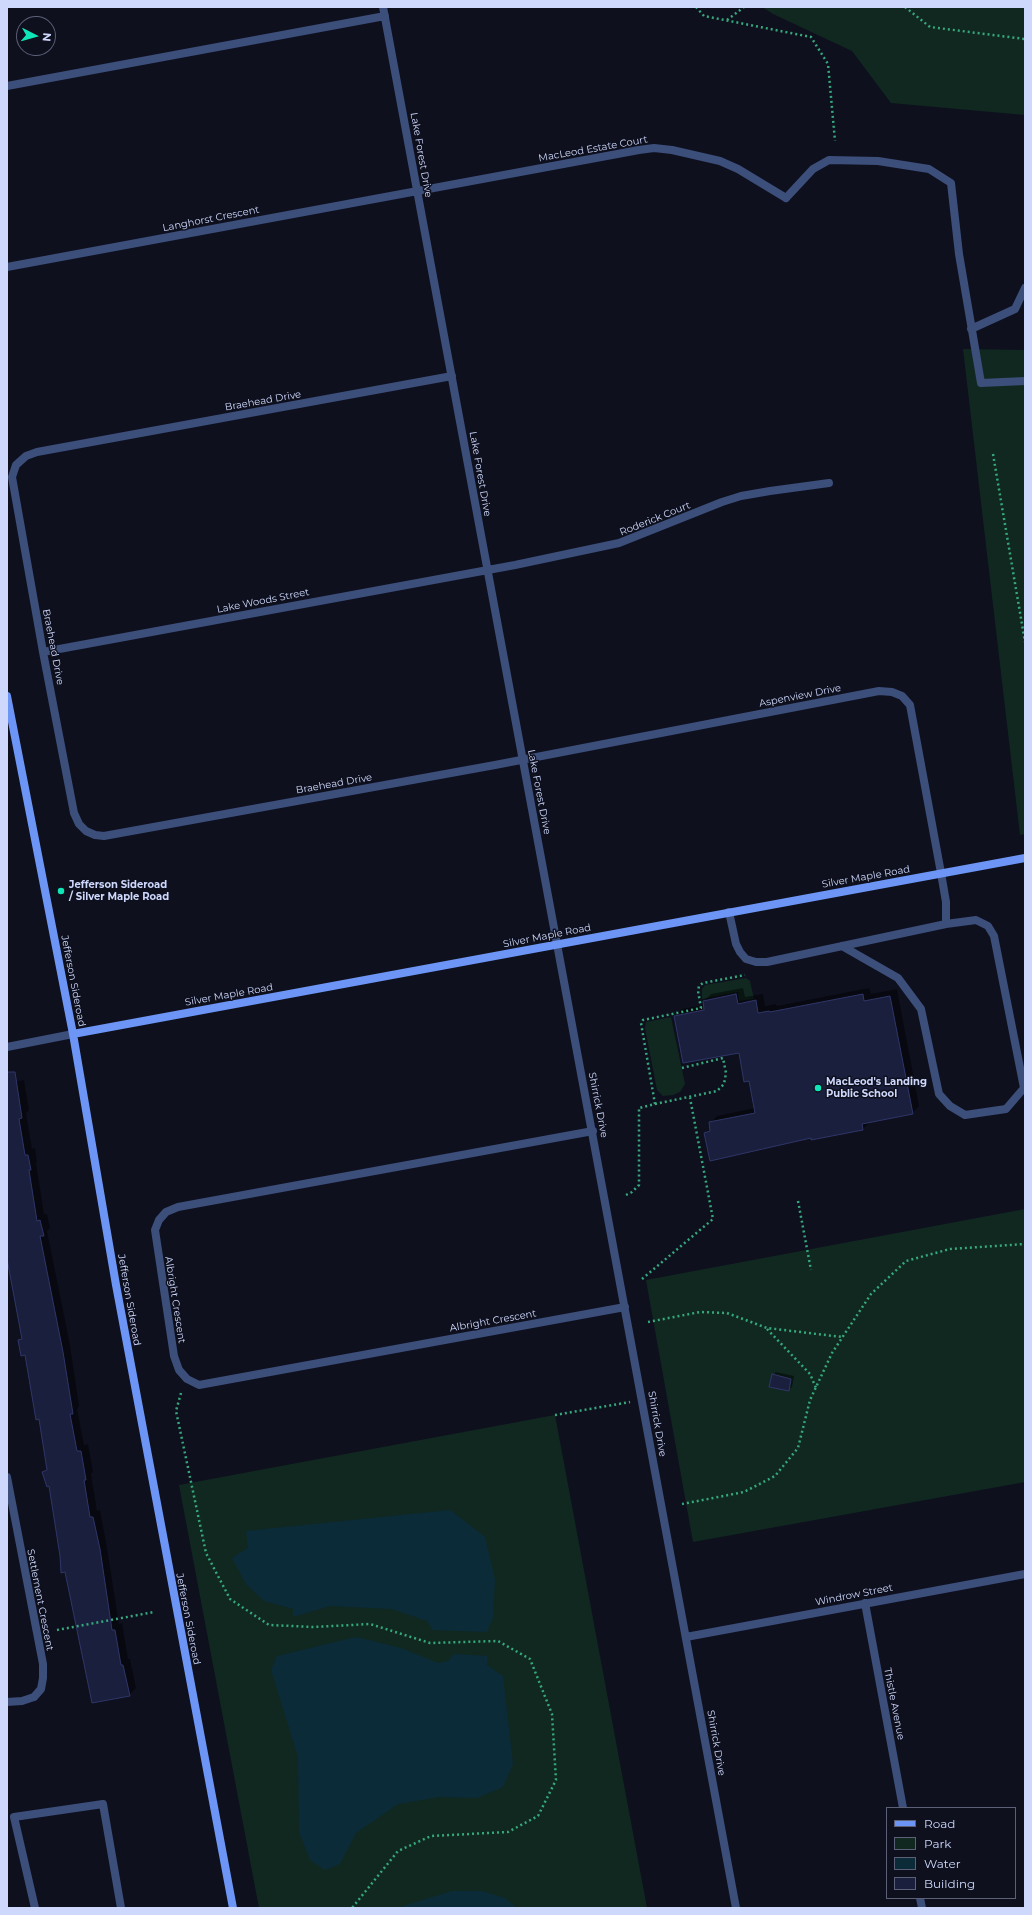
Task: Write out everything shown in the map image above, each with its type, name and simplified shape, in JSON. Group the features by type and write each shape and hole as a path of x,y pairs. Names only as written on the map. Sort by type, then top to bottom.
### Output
{"street":[{"name":"Lake Forest Drive","path":"383,7 522,759 558,944"},
{"path":"7,86 385,16"},
{"name":"MacLeod Estate Court","path":"418,191 654,148 720,161 738,169 786,198 813,169 830,160 878,161 929,169 951,183 958,254 971,329"},
{"name":"Langhorst Crescent","path":"7,267 418,191"},
{"path":"1025,288 1015,309 971,329 981,383 1025,381"},
{"name":"Braehead Drive","path":"452,376 38,452 26,456 16,465 12,477 43,652 74,813 79,824 86,832 94,836 104,836 522,759"},
{"name":"Roderick Court","path":"487,569 620,544 722,502 741,496 828,483"},
{"name":"Lake Woods Street","path":"43,652 487,569"},
{"name":"Aspenview Drive","path":"522,759 879,691 892,692 902,696 910,705 914,717 946,902 946,924"},
{"name":"Jefferson Sideroad","path":"7,696 73,1034 117,1293 232,1908"},
{"name":"Silver Maple Road","path":"73,1034 1025,858"},
{"path":"729,912 736,944 740,952 746,958 756,962 767,962 842,946 946,924 976,920 988,926 994,936 1024,1088 1006,1109 965,1115 950,1106 939,1094 921,1009 898,978 842,946"},
{"name":"Shirrick Drive","path":"558,944 736,1908"},
{"path":"7,1047 73,1034"},
{"name":"Albright Crescent","path":"593,1131 186,1206 166,1212 159,1220 155,1230 174,1356 179,1370 187,1379 199,1385 625,1307"},
{"name":"Settlement Crescent","path":"7,1477 9,1501 43,1664 41,1689 34,1697 22,1701 7,1702"},
{"name":"Windrow Street","path":"686,1637 1025,1574"},
{"name":"Thistle Avenue","path":"865,1603 903,1807"},
{"path":"35,1908 14,1817 103,1804 121,1908"}],"path":[{"path":"696,7 704,16 811,37 828,64 835,141"},
{"path":"727,20 744,7"},
{"path":"905,7 930,27 1025,39"},
{"path":"993,454 1025,642"},
{"path":"655,1104 641,1023 643,1020 701,1008 698,991 699,986 703,983 745,975"},
{"path":"626,1195 632,1192 639,1185 639,1108 717,1091 724,1084 726,1074 723,1058 682,1068"},
{"path":"642,1280 712,1219 690,1098"},
{"path":"798,1201 811,1270"},
{"path":"682,1504 744,1492 775,1476 798,1448 810,1400 832,1352 871,1294 906,1261 950,1249 1025,1244"},
{"path":"648,1322 700,1312 727,1314 767,1328 842,1337"},
{"path":"767,1328 810,1374 816,1388"},
{"path":"181,1393 176,1410 206,1553 230,1599 270,1625 314,1627 370,1624 430,1643 498,1641 530,1660 552,1714 556,1780 538,1816 508,1832 431,1836 398,1851 352,1908"},
{"path":"555,1415 642,1400"},
{"path":"57,1630 154,1612"}],"green space":[{"path":"762,7 1025,7 1025,115 891,103 852,51 773,14"},
{"path":"963,349 1025,350 1025,834 1020,835"},
{"path":"746,978 750,981 754,999 739,1001 738,992 702,999 702,989 705,985"},
{"path":"671,1017 685,1084 680,1092 673,1095 663,1096 657,1090 645,1028 646,1022"},
{"path":"1025,1209 1025,1482 693,1542 646,1280"},
{"path":"555,1415 647,1908 259,1908 179,1485"}],"water":[{"path":"450,1510 485,1537 495,1580 493,1618 487,1632 433,1630 427,1621 392,1609 330,1606 293,1617 293,1609 264,1601 246,1584 232,1558 248,1548 246,1531"},
{"path":"356,1637 401,1648 438,1663 448,1661 454,1654 488,1656 487,1665 503,1676 513,1764 503,1787 477,1798 439,1797 398,1804 356,1833 340,1864 325,1870 310,1860 299,1832 298,1757 271,1670 277,1656"},
{"path":"452,1891 482,1891 505,1898 517,1908 401,1908 403,1906"}],"building":[{"path":"736,994 738,1004 756,1000 758,1013 863,994 864,1001 890,996 913,1114 862,1124 863,1130 811,1140 811,1138 710,1161 704,1133 710,1131 709,1122 755,1113 749,1081 744,1082 739,1053 683,1063 674,1016 704,1010 703,1001"},
{"path":"7,1072 15,1072 22,1118 19,1119 25,1155 28,1155 31,1170 29,1170 37,1221 40,1220 44,1236 40,1236 63,1352 73,1414 70,1414 77,1451 81,1451 90,1517 93,1517 100,1549 112,1630 115,1630 121,1665 123,1665 130,1696 92,1703 65,1572 61,1573 60,1556 49,1486 47,1487 42,1472 47,1470 39,1419 36,1420 25,1355 21,1356 18,1340 22,1339 7,1259"},
{"path":"772,1374 791,1379 789,1391 769,1387"}],"place":[{"name":"Jefferson Sideroad / Silver Maple Road","path":"61,891"},
{"name":"MacLeod's Landing Public School","path":"818,1088"}]}
